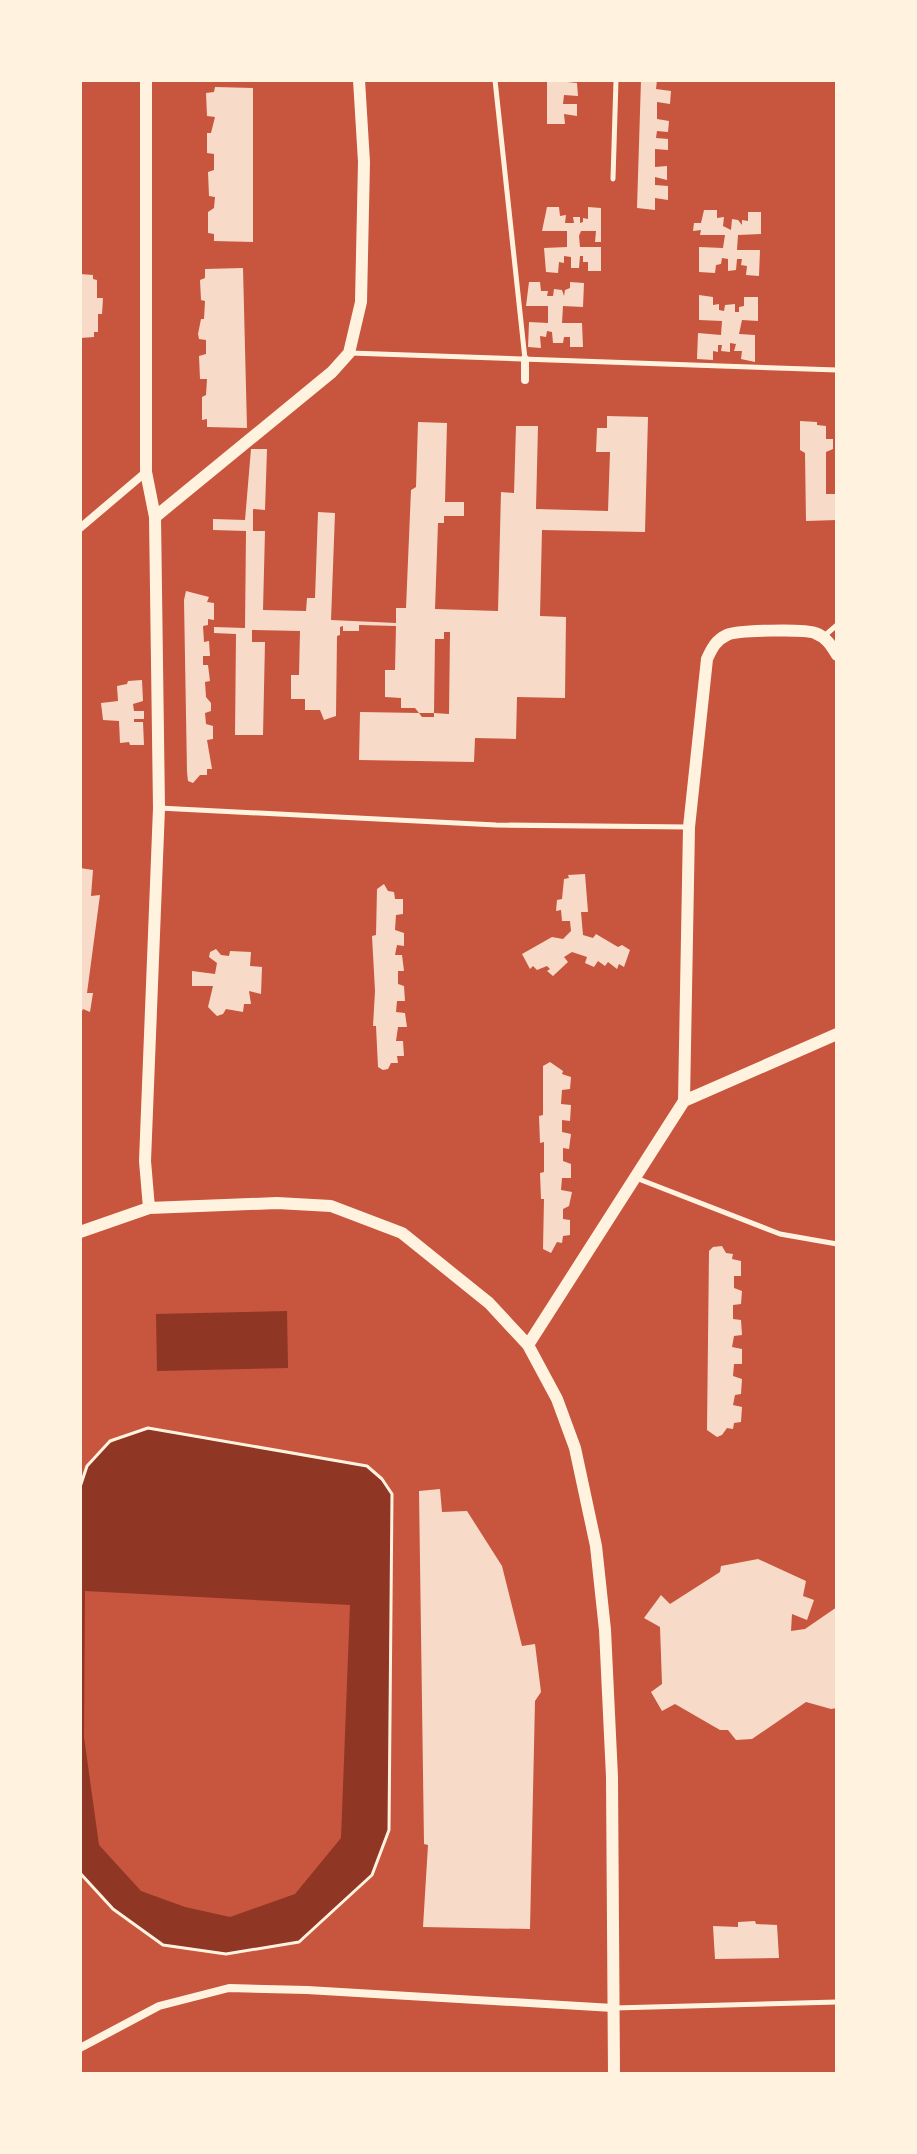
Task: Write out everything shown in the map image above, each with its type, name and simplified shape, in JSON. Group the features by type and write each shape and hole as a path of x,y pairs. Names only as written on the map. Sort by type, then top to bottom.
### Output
{"street":[{"path":"146,80 146,472 155,517 159,808 145,1161 149,1208"},
{"path":"155,517 332,372 349,353 361,302 364,162 359,80"},
{"path":"525,359 525,380"},
{"path":"80,528 146,472"},
{"path":"528,1345 684,1101 689,827 707,659 713,644 727,634 741,631 814,632 829,641 837,655"},
{"path":"684,1101 837,1034"},
{"path":"80,1232 149,1208 277,1203 331,1206 402,1233 489,1303 528,1345 557,1399 575,1448 596,1546 605,1630 612,1777 614,2074"},
{"path":"80,2048 159,2006 229,1988 613,2008"}],"lane":[{"path":"495,80 525,359"},
{"path":"613,179 616,80"},
{"path":"349,353 837,370"},
{"path":"823,637 837,625"},
{"path":"159,808 496,825 689,827"},
{"path":"635,1177 780,1234 837,1244"},
{"path":"613,2008 837,2002"}],"path":[{"path":"80,1487 87,1466 110,1441 148,1428 367,1466 382,1479 392,1494 392,1616 389,1830 372,1875 299,1942 226,1954 163,1945 113,1909 80,1873"}],"shaded area":[{"path":"287,1311 288,1368 157,1371 156,1314"},
{"path":"148,1428 367,1466 382,1479 392,1494 389,1830 372,1875 299,1942 226,1954 163,1945 113,1909 80,1873 80,1487 91,1462 105,1447","holes":["85,1591 350,1605 341,1838 295,1894 230,1917 185,1907 141,1891 99,1845 84,1737"]}],"building":[{"path":"547,80 577,83 578,96 564,95 563,104 577,104 577,116 564,114 565,124 547,124"},
{"path":"641,80 657,80 656,89 671,91 670,104 657,102 657,119 669,121 668,132 657,131 656,138 668,139 668,150 655,149 655,167 667,166 667,180 655,177 655,185 668,186 668,200 655,198 655,210 637,208"},
{"path":"215,87 253,88 253,242 214,241 214,234 208,233 208,212 214,208 215,197 209,196 208,172 214,170 214,154 207,153 207,133 211,133 215,117 207,116 206,93 214,92"},
{"path":"547,207 559,207 560,216 566,215 565,223 574,223 573,217 580,217 580,223 583,222 583,218 588,219 588,207 601,208 601,242 595,242 596,231 581,231 579,236 580,247 601,247 601,271 588,271 588,262 583,262 583,256 580,256 579,268 571,268 571,257 564,256 564,263 559,262 558,273 546,272 544,248 567,247 567,231 542,231"},
{"path":"704,210 717,210 717,218 724,217 723,226 731,230 732,219 742,225 742,220 748,221 748,212 761,212 761,234 738,235 737,250 760,250 759,276 746,275 747,266 741,265 742,259 737,259 736,270 728,271 728,259 722,258 721,264 716,265 715,273 699,272 699,247 723,248 725,235 700,235 701,230 693,231 694,223 701,223"},
{"path":"243,268 247,428 207,427 207,419 202,420 202,397 206,395 207,379 200,379 199,356 206,354 206,340 199,339 198,334 201,319 204,319 205,301 201,300 200,280 205,278 205,269"},
{"path":"80,274 93,275 93,279 97,280 97,298 103,298 102,314 98,314 98,332 94,332 94,337 80,338"},
{"path":"529,282 540,282 541,291 548,291 547,296 553,296 554,289 562,290 564,296 570,282 584,283 583,307 563,306 562,323 582,323 583,347 570,347 570,337 564,337 563,343 553,343 552,332 547,331 546,337 540,336 541,348 528,347 529,322 548,323 548,306 526,306"},
{"path":"699,295 713,297 713,305 719,304 719,310 724,311 725,305 735,304 735,312 744,306 744,297 758,297 758,321 742,320 739,334 755,335 755,362 741,359 742,351 734,351 736,344 730,343 730,352 721,351 722,345 718,345 718,352 713,351 713,360 697,359 698,333 721,335 722,321 699,320"},
{"path":"607,416 648,417 645,532 542,530 540,616 566,617 565,698 517,697 516,739 475,738 474,762 359,760 360,712 419,713 415,708 401,708 401,698 385,697 385,670 395,670 396,626 359,625 359,631 343,631 343,626 340,627 340,635 337,636 336,716 324,720 320,710 305,710 305,699 291,699 291,675 299,675 300,631 252,630 252,642 265,642 263,735 235,735 236,634 214,633 214,627 245,628 246,531 213,530 213,519 245,520 251,449 267,449 265,510 253,509 253,531 265,531 263,610 306,611 307,598 315,598 318,512 335,513 331,620 396,623 396,608 406,608 411,490 416,487 418,422 447,423 445,502 464,502 464,516 444,516 444,523 438,523 435,609 498,611 501,492 514,493 516,426 538,426 536,509 608,511 610,452 596,452 597,428 607,428","holes":["444,632 450,632 449,714 434,713 435,639 444,639","419,713 434,713 434,717 422,717"]},
{"path":"800,421 826,426 826,439 833,439 833,449 826,452 826,494 837,494 837,520 806,521 805,453 800,450"},
{"path":"186,591 209,597 207,602 214,603 214,620 208,619 208,625 203,626 204,642 209,641 210,656 203,656 203,665 208,665 210,681 205,682 211,711 205,713 206,724 213,726 213,739 207,740 212,769 207,769 207,775 200,775 193,783 188,781 187,772"},
{"path":"142,680 143,701 133,704 134,711 144,711 144,719 134,719 134,722 143,722 144,745 120,743 119,721 103,720 101,703 118,701 117,686"},
{"path":"80,868 93,870 91,896 100,895 87,993 93,993 90,1012 83,1009 80,1015"},
{"path":"585,874 588,912 581,912 583,935 593,938 596,934 630,950 624,967 619,964 617,969 608,962 605,966 598,961 594,967 585,963 587,957 572,952 564,957 568,962 553,976 547,971 550,969 547,966 537,970 533,966 530,969 522,954 552,937 563,939 571,931 570,921 562,921 561,910 556,911 557,900 562,899 564,879 569,878 568,875"},
{"path":"384,884 388,891 394,892 395,899 403,899 403,914 396,915 395,930 404,933 404,946 397,945 395,955 402,955 404,971 398,971 398,984 404,986 405,1001 397,1001 396,1012 405,1013 407,1027 398,1027 396,1041 403,1041 404,1056 397,1056 398,1063 391,1063 388,1069 383,1070 378,1067 376,1026 373,1026 372,936 376,935 377,889"},
{"path":"216,949 221,955 229,956 230,951 251,952 250,966 262,967 261,994 249,991 251,1004 244,1004 243,1012 226,1009 217,1016 208,1007 213,986 192,986 192,971 215,974 217,963 209,957 210,952"},
{"path":"550,1062 563,1071 562,1074 571,1077 570,1089 562,1090 561,1104 571,1105 570,1121 562,1120 562,1132 571,1134 569,1149 563,1148 563,1161 571,1164 571,1178 562,1178 561,1190 572,1192 569,1206 563,1209 563,1219 570,1220 570,1235 563,1236 562,1243 557,1242 551,1253 543,1249 544,1199 541,1199 540,1173 544,1172 544,1142 540,1143 539,1116 543,1115 543,1066"},
{"path":"722,1246 726,1253 733,1254 732,1259 741,1261 741,1276 734,1276 734,1288 742,1291 741,1304 733,1305 733,1319 741,1320 742,1335 734,1336 732,1347 742,1349 742,1364 734,1364 733,1376 742,1379 741,1394 735,1395 733,1405 742,1407 741,1422 734,1423 733,1429 727,1428 717,1437 707,1430 709,1251"},
{"path":"440,1489 442,1512 467,1511 502,1566 522,1646 535,1644 541,1692 535,1701 530,1929 423,1927 428,1845 424,1844 419,1491"},
{"path":"758,1559 806,1581 803,1596 814,1600 807,1620 792,1614 791,1631 805,1629 837,1607 837,1708 806,1702 752,1739 736,1740 728,1730 720,1730 675,1704 662,1711 651,1692 662,1684 660,1627 644,1618 661,1595 670,1604 720,1572 721,1566"},
{"path":"755,1921 756,1924 777,1925 779,1958 715,1959 713,1926 738,1927 738,1922"}]}
